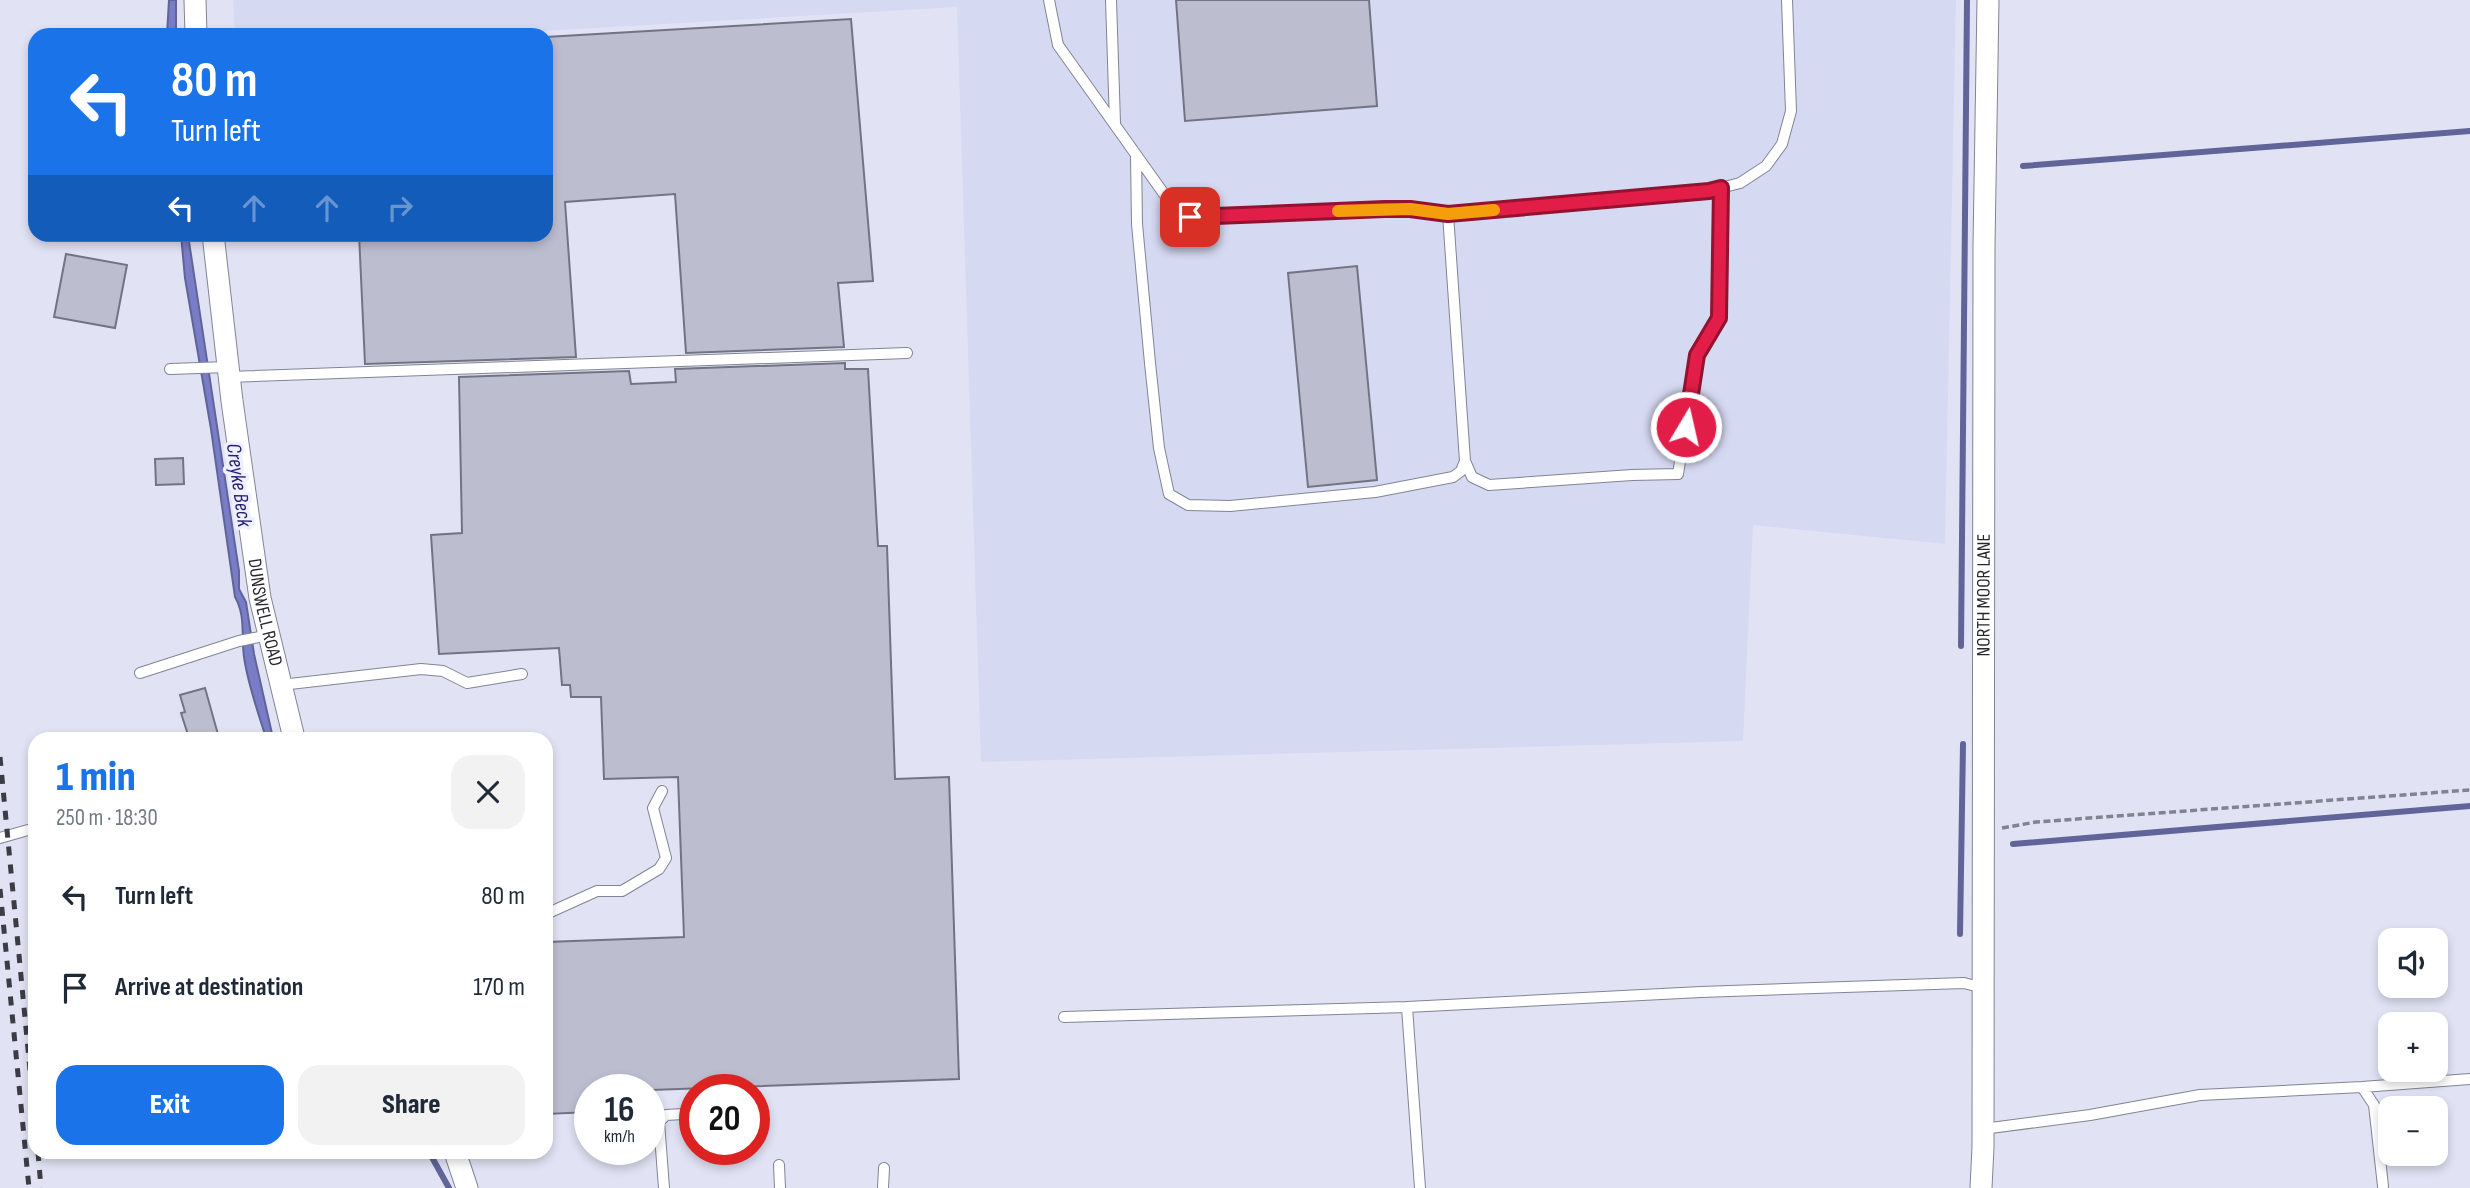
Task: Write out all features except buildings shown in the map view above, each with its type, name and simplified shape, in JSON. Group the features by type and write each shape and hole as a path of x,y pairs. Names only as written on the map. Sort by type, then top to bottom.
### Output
{"street":[{"path":"195,0 196,28"},
{"name":"NORTH MOOR LANE","path":"1981,1188 1984,246 1988,0"},
{"name":"DUNSWELL ROAD","path":"214,242 223,371 260,598 263,636 281,685 293,732"},
{"path":"457,1159 467,1188"}],"lane":[{"path":"1049,0 1058,45 1174,208 1190,217 1385,209 1448,214 1709,191 1740,183 1766,166 1782,144 1791,111 1787,0"},
{"path":"1111,0 1115,125"},
{"path":"1136,155 1137,224 1149,351 1159,448 1169,494 1188,505 1230,506 1375,492 1452,477 1461,471 1465,461"},
{"path":"1448,214 1465,461 1472,477 1489,485 1678,474 1697,355 1719,318 1721,188"},
{"path":"170,369 223,371 907,354"},
{"path":"140,673 239,641 263,636"},
{"path":"281,685 421,669 443,671 467,683 522,674"},
{"path":"553,911 597,891 622,891 659,869 666,858 653,808 662,791"},
{"path":"0,838 28,830"},
{"path":"1064,1017 1407,1007 1701,992 1964,983 1983,988"},
{"path":"1407,1007 1420,1188"},
{"path":"1983,1129 2090,1115 2200,1095 2470,1079"},
{"path":"2361,1087 2374,1105 2383,1185"},
{"path":"664,1188 659,1122 666,1115 679,1114"},
{"path":"779,1165 780,1188"},
{"path":"883,1188 884,1168"}],"path":[{"path":"1983,831 2036,822 2470,790"}],"shaded area":[{"path":"233,0 1956,0 1945,544 1753,525 1743,741 981,762 957,7 553,30 553,28 235,28"}],"water":[{"path":"169,0 176,0 176,28 167,28"},
{"path":"182,242 189,242 239,571 239,589 246,602 254,654 272,732 264,732 246,667 242,619 235,597 211,429 185,278"}],"waterway":[{"path":"1961,646 1967,0"},
{"path":"2023,166 2470,131"},
{"path":"1960,934 1963,744"},
{"path":"2013,844 2470,806"},
{"name":"Creyke Beck","path":"433,1159 449,1188"}],"railway":[{"path":"0,757 28,1049"},
{"path":"0,889 29,1188"},
{"path":"39,1159 41,1188"}],"slow traffic":[{"path":"1338,211 1410,209 1448,214 1494,210"}],"route":[{"path":"1190,217 1385,209 1448,214 1721,188 1719,318 1697,355 1686,427"}]}
